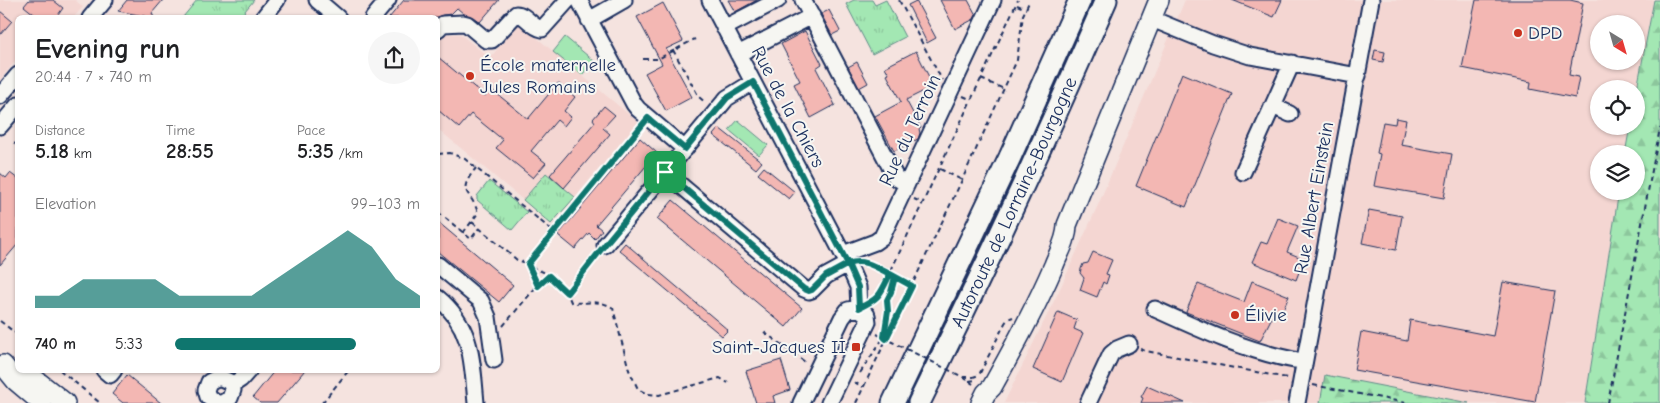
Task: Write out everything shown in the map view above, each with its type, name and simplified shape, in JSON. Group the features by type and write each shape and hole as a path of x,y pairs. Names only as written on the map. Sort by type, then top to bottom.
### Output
{"highway":[{"name":"Autoroute de Lorraine-Bourgogne","path":"893,403 1010,157 1080,0"},
{"name":"Autoroute de Lorraine-Bourgogne","path":"919,403 1000,233 1106,0"}],"main road":[{"path":"1157,21 1159,0"},
{"path":"981,403 986,393 985,391 1026,323 1067,235 1074,228 1157,21 1172,0"},
{"path":"7,366 16,381 42,403"},
{"path":"27,373 64,403"}],"street":[{"path":"317,0 334,15"},
{"path":"376,15 388,0"},
{"path":"440,27 443,24 463,23 467,24 486,40 492,40 516,14 521,14 538,28 542,29 568,0"},
{"path":"579,0 634,104 685,149"},
{"path":"589,20 624,0"},
{"name":"Rue de la Chiers","path":"710,0 846,259 858,287 859,308 867,315 868,322 829,403"},
{"path":"724,28 778,0"},
{"path":"803,0 896,178 907,184"},
{"name":"Rue du Terroin","path":"665,172 804,289 812,290 846,259 880,240 993,0"},
{"name":"Rue Albert Einstein","path":"1297,403 1371,0"},
{"path":"267,15 284,1"},
{"path":"738,54 812,16"},
{"path":"1157,21 1250,56 1358,76"},
{"path":"1243,172 1292,63"},
{"path":"0,96 15,78"},
{"path":"605,245 727,98 753,82"},
{"path":"1273,106 1290,114"},
{"path":"0,126 15,108"},
{"path":"440,267 480,301 488,317 494,360"},
{"path":"440,300 451,310 466,335 471,351 476,403"},
{"path":"801,403 844,314 848,310 859,308"},
{"path":"1155,309 1261,352 1294,360"},
{"path":"1088,403 1111,354 1117,348 1129,344"},
{"path":"221,373 227,379 222,400 207,394 207,386 212,379 221,373"},
{"path":"222,400 246,373"}],"path":[{"path":"899,0 946,88 972,100"},
{"path":"859,308 874,301 879,296 1018,0"},
{"path":"856,403 1017,60 1023,15 1030,0"},
{"path":"1016,4 1026,9"},
{"path":"643,59 658,59 695,39"},
{"path":"673,50 699,97 716,111"},
{"path":"982,79 1004,89"},
{"path":"528,264 648,118"},
{"path":"1608,403 1660,128"},
{"path":"440,154 458,155 554,232"},
{"path":"463,232 478,213 466,192 465,185 476,168"},
{"path":"940,169 962,180"},
{"path":"440,214 470,239 479,228"},
{"path":"472,222 517,260 528,264 538,286"},
{"path":"567,293 605,245"},
{"path":"846,259 864,262 912,286"},
{"path":"531,267 540,269 549,276 567,293 569,299 574,303 583,301 605,303 613,308 629,370 635,386 641,392 652,396 659,395 716,378 720,378 728,383"},
{"path":"491,343 508,319 549,276"},
{"path":"858,374 885,338 888,311 887,300 895,277"},
{"path":"963,377 979,375 1008,319 1013,317 1026,323"},
{"path":"0,321 15,333"},
{"path":"764,332 817,371"},
{"path":"878,334 963,377 985,391"},
{"path":"1129,344 1146,351 1407,403"},
{"path":"64,373 100,403"},
{"path":"322,403 347,373"},
{"path":"850,387 854,382 863,387"}],"shaded area":[{"path":"0,0 75,0 83,7 76,15 15,15 15,61 0,80"},
{"path":"1185,0 1654,0 1645,47 1645,15 1590,15 1590,70 1641,70 1639,80 1590,80 1590,135 1628,135 1627,145 1590,145 1590,200 1618,200 1585,403 1004,403 1058,293 1098,205"},
{"path":"519,23 638,122 575,197 546,173 523,200 440,131 440,38 443,34 460,34 490,58"}],"green space":[{"path":"197,0 254,0 242,15 185,15"},
{"path":"854,0 872,0 875,5 886,0 905,37 872,54 846,4"},
{"path":"1654,0 1660,0 1660,403 1585,403 1618,200 1645,200 1645,145 1627,145 1628,135 1645,135 1645,80 1639,80 1641,70 1645,70 1645,47"},
{"path":"565,37 594,61 582,75 553,52"},
{"path":"738,120 768,145 759,155 729,130"},
{"path":"546,173 575,197 551,224 523,200"},
{"path":"489,181 527,212 512,230 477,200 477,196"},
{"path":"1325,375 1469,403 1320,403"}],"building":[{"path":"29,0 53,0 63,8 58,15 35,15 24,6"},
{"path":"127,0 163,0 152,13 153,15 139,15 118,11"},
{"path":"404,0 499,0 480,22 457,8 451,14 440,16 392,15"},
{"path":"728,0 757,0 735,12"},
{"path":"940,0 968,0 976,15 974,19 955,29"},
{"path":"1232,0 1282,0 1274,17"},
{"path":"1476,0 1570,0 1583,3 1569,75 1579,77 1575,98 1530,89 1531,82 1462,68"},
{"path":"916,1 936,38 927,43 908,5"},
{"path":"663,3 683,41 666,49 692,97 666,111 645,73 662,64 637,17"},
{"path":"829,10 840,31 832,35 821,14"},
{"path":"0,11 12,21 0,35"},
{"path":"805,31 822,64 816,68 835,105 811,118 794,84 800,81 781,44"},
{"path":"1375,50 1385,52 1383,62 1373,60"},
{"path":"916,51 932,87 906,100 921,128 919,129 920,133 918,139 894,151 875,116 901,102 887,75 889,74 885,67"},
{"path":"440,59 485,96 491,89 528,119 558,83 575,97 564,111 571,117 564,126 557,120 531,151 546,163 533,178 496,148 503,140 471,114 459,128 440,112"},
{"path":"857,62 868,83 859,88 848,67"},
{"path":"1182,73 1232,94 1186,207 1136,186"},
{"path":"604,106 615,115 603,128 610,134 564,188 550,175 595,122 593,119"},
{"path":"1396,118 1406,120 1401,145 1452,154 1444,198 1374,186 1380,154 1377,153 1383,122 1395,124"},
{"path":"719,128 762,162 756,169 713,135"},
{"path":"640,138 657,153 596,225 602,230 595,239 589,233 575,249 558,235"},
{"path":"764,167 795,192 789,199 758,174"},
{"path":"0,173 6,178 10,173 15,177 15,248 0,265"},
{"path":"673,200 802,308 786,327 657,219"},
{"path":"1369,210 1402,216 1396,250 1362,243"},
{"path":"1278,218 1298,226 1287,252 1304,259 1296,280 1252,262 1261,242 1267,244"},
{"path":"440,224 513,285 499,302 440,254"},
{"path":"625,243 728,330 722,336 619,250"},
{"path":"1093,252 1112,260 1106,274 1109,275 1106,284 1103,282 1097,297 1080,290 1084,278 1080,273 1081,269 1083,264 1088,263"},
{"path":"1252,281 1289,296 1283,310 1273,315 1260,341 1186,312 1198,284 1244,302"},
{"path":"1503,282 1555,291 1535,402 1354,370 1361,332 1407,341 1410,320 1493,336"},
{"path":"1058,312 1077,320 1074,329 1083,333 1062,382 1033,369"},
{"path":"781,360 790,390 773,396 775,403 756,403 746,371"},
{"path":"273,373 302,373 277,403 260,403 253,397"},
{"path":"127,375 161,403 123,403 112,394"},
{"path":"1147,386 1185,403 1141,403 1143,398 1141,397"}],"place":[{"name":"DPD","path":"1518,33"},
{"name":"École maternelle Jules Romains","path":"470,76"},
{"name":"Élivie","path":"1235,315"},
{"name":"Saint-Jacques II","path":"856,347"}],"route":[{"path":"665,172 567,293 549,276 538,286 528,264 648,118 685,149 727,98 753,82 848,264 859,260 890,274 895,277 887,300 888,311 884,337 886,339 912,286 890,274 879,296 874,301 859,308 858,287 848,264 826,276 812,290 804,289 665,172"}]}
